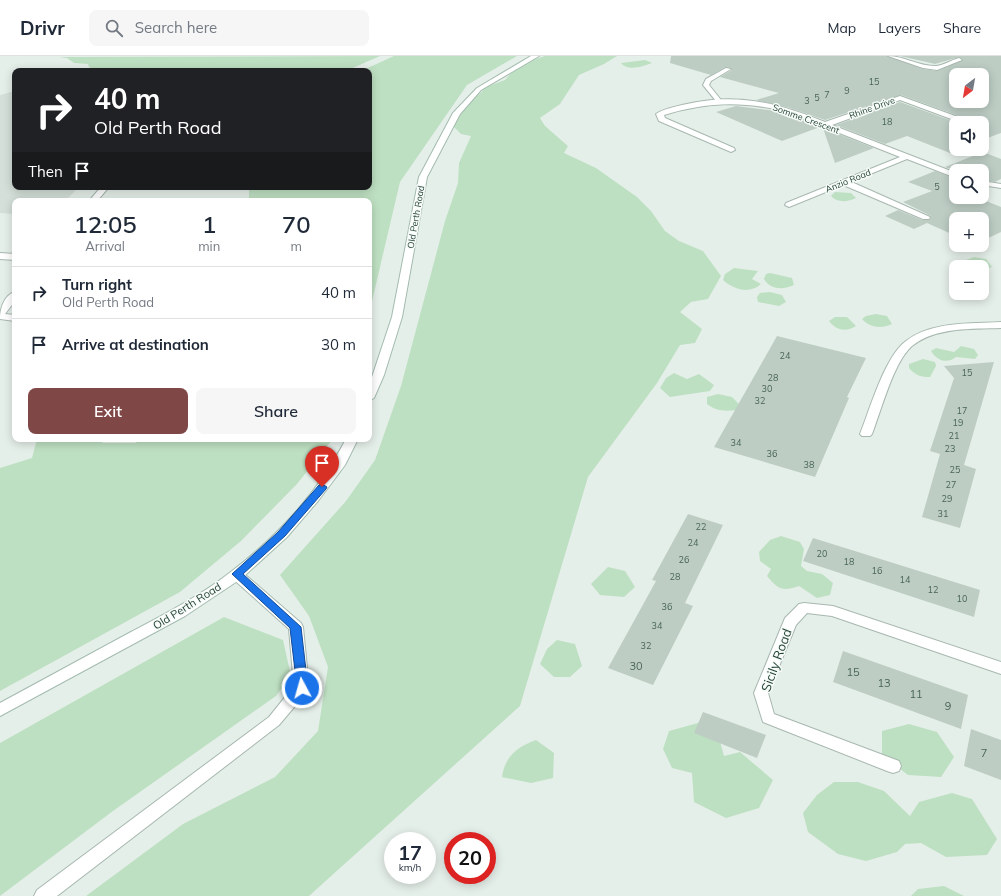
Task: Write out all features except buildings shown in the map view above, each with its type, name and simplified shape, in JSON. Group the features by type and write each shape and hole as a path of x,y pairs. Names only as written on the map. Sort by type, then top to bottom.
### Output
{"street":[{"name":"Old Perth Road","path":"372,391 379,375 397,317 423,177 457,113 479,89 514,67 536,56"},
{"path":"891,56 931,68 937,68 960,60"},
{"path":"718,100 706,85 708,80 728,69"},
{"name":"Rhine Drive","path":"824,125 900,98 951,116"},
{"name":"Somme Crescent","path":"732,150 662,119 660,114 696,103 718,100 762,104 786,109 949,173"},
{"name":"Anzio Road","path":"789,205 906,157"},
{"path":"844,182 926,217"},
{"path":"989,184 1001,186"},
{"path":"96,198 102,190"},
{"path":"0,256 12,257"},
{"path":"12,299 0,315 12,317"},
{"path":"866,434 895,362 908,344 928,334 936,332 957,328 1001,325"},
{"name":"Old Perth Road","path":"0,710 180,612 237,574 282,534 314,498 340,465 351,442"},
{"path":"43,896 274,721 302,688 296,627 237,574"},
{"name":"Sicily Road","path":"893,766 768,718 761,693 790,622 804,608 833,611 1001,668"}],"shaded area":[{"path":"12,92 12,190 76,190 68,198 12,198 12,214 0,213 0,95"}],"green space":[{"path":"380,56 353,68 91,68 88,64 74,63 67,58 59,57"},
{"path":"394,56 517,56 467,85 400,182 372,301 372,198 249,198 249,190 372,190 372,68 368,68"},
{"path":"545,56 617,56 604,64 579,75 560,104 540,118 545,126 568,146 564,153 596,168 637,197 651,211 665,231 679,241 703,251 721,276 708,299 691,302 680,312 702,329 695,343 680,345 657,383 588,477 520,706 309,896 86,896 183,824 275,777 318,731 328,667 309,616 280,575 346,501 375,460 401,386 445,221 458,183 459,163 471,136 461,134 452,125 454,119 462,112 463,105 482,92 483,88 505,80 511,73 527,62"},
{"path":"645,60 652,63 641,67 632,68 624,66 621,63"},
{"path":"835,192 851,193 856,198 846,201 839,201 831,196"},
{"path":"974,257 987,260 966,260"},
{"path":"734,268 758,271 752,279 761,284 746,290 741,290 731,286 723,280 725,274"},
{"path":"770,273 792,278 794,285 786,288 773,287 764,279 766,274"},
{"path":"770,292 782,295 786,302 779,306 758,302 757,297 760,293"},
{"path":"876,314 887,316 892,324 884,327 876,327 862,319 866,316"},
{"path":"835,317 847,317 856,326 845,330 838,329 829,321"},
{"path":"961,346 974,349 978,355 975,359 956,357 946,361 936,357 931,351 936,348 954,352"},
{"path":"923,359 935,362 936,366 930,377 919,376 909,368 909,364"},
{"path":"674,373 687,379 699,374 714,385 710,391 670,397 660,388 666,378"},
{"path":"718,394 732,397 741,406 738,410 726,411 718,410 707,404 707,397"},
{"path":"36,442 331,442 297,484 241,541 180,592 0,691 0,468 32,458"},
{"path":"781,536 800,542 804,549 801,566 807,571 822,574 833,583 830,595 817,598 799,586 784,589 774,584 767,576 771,569 760,561 759,552 770,540"},
{"path":"608,567 625,571 635,587 624,597 600,595 591,584"},
{"path":"224,617 283,640 291,676 276,696 113,811 0,896 0,743"},
{"path":"557,640 575,644 582,666 570,677 554,677 540,664 547,649"},
{"path":"698,723 716,727 724,756 740,752 773,780 759,808 726,818 694,802 692,773 672,768 663,749 669,731"},
{"path":"909,724 937,732 954,757 941,777 908,775 882,755 882,731"},
{"path":"536,740 554,753 553,778 531,783 502,777 506,763 513,753"},
{"path":"834,782 858,782 884,791 910,816 919,802 952,793 972,799 997,839 987,855 946,857 921,843 905,844 897,852 866,861 838,854 808,832 803,813 817,795"},
{"path":"944,886 964,896 911,896 918,889"}],"route":[{"path":"302,688 296,627 237,574 282,534 322,487"}]}
